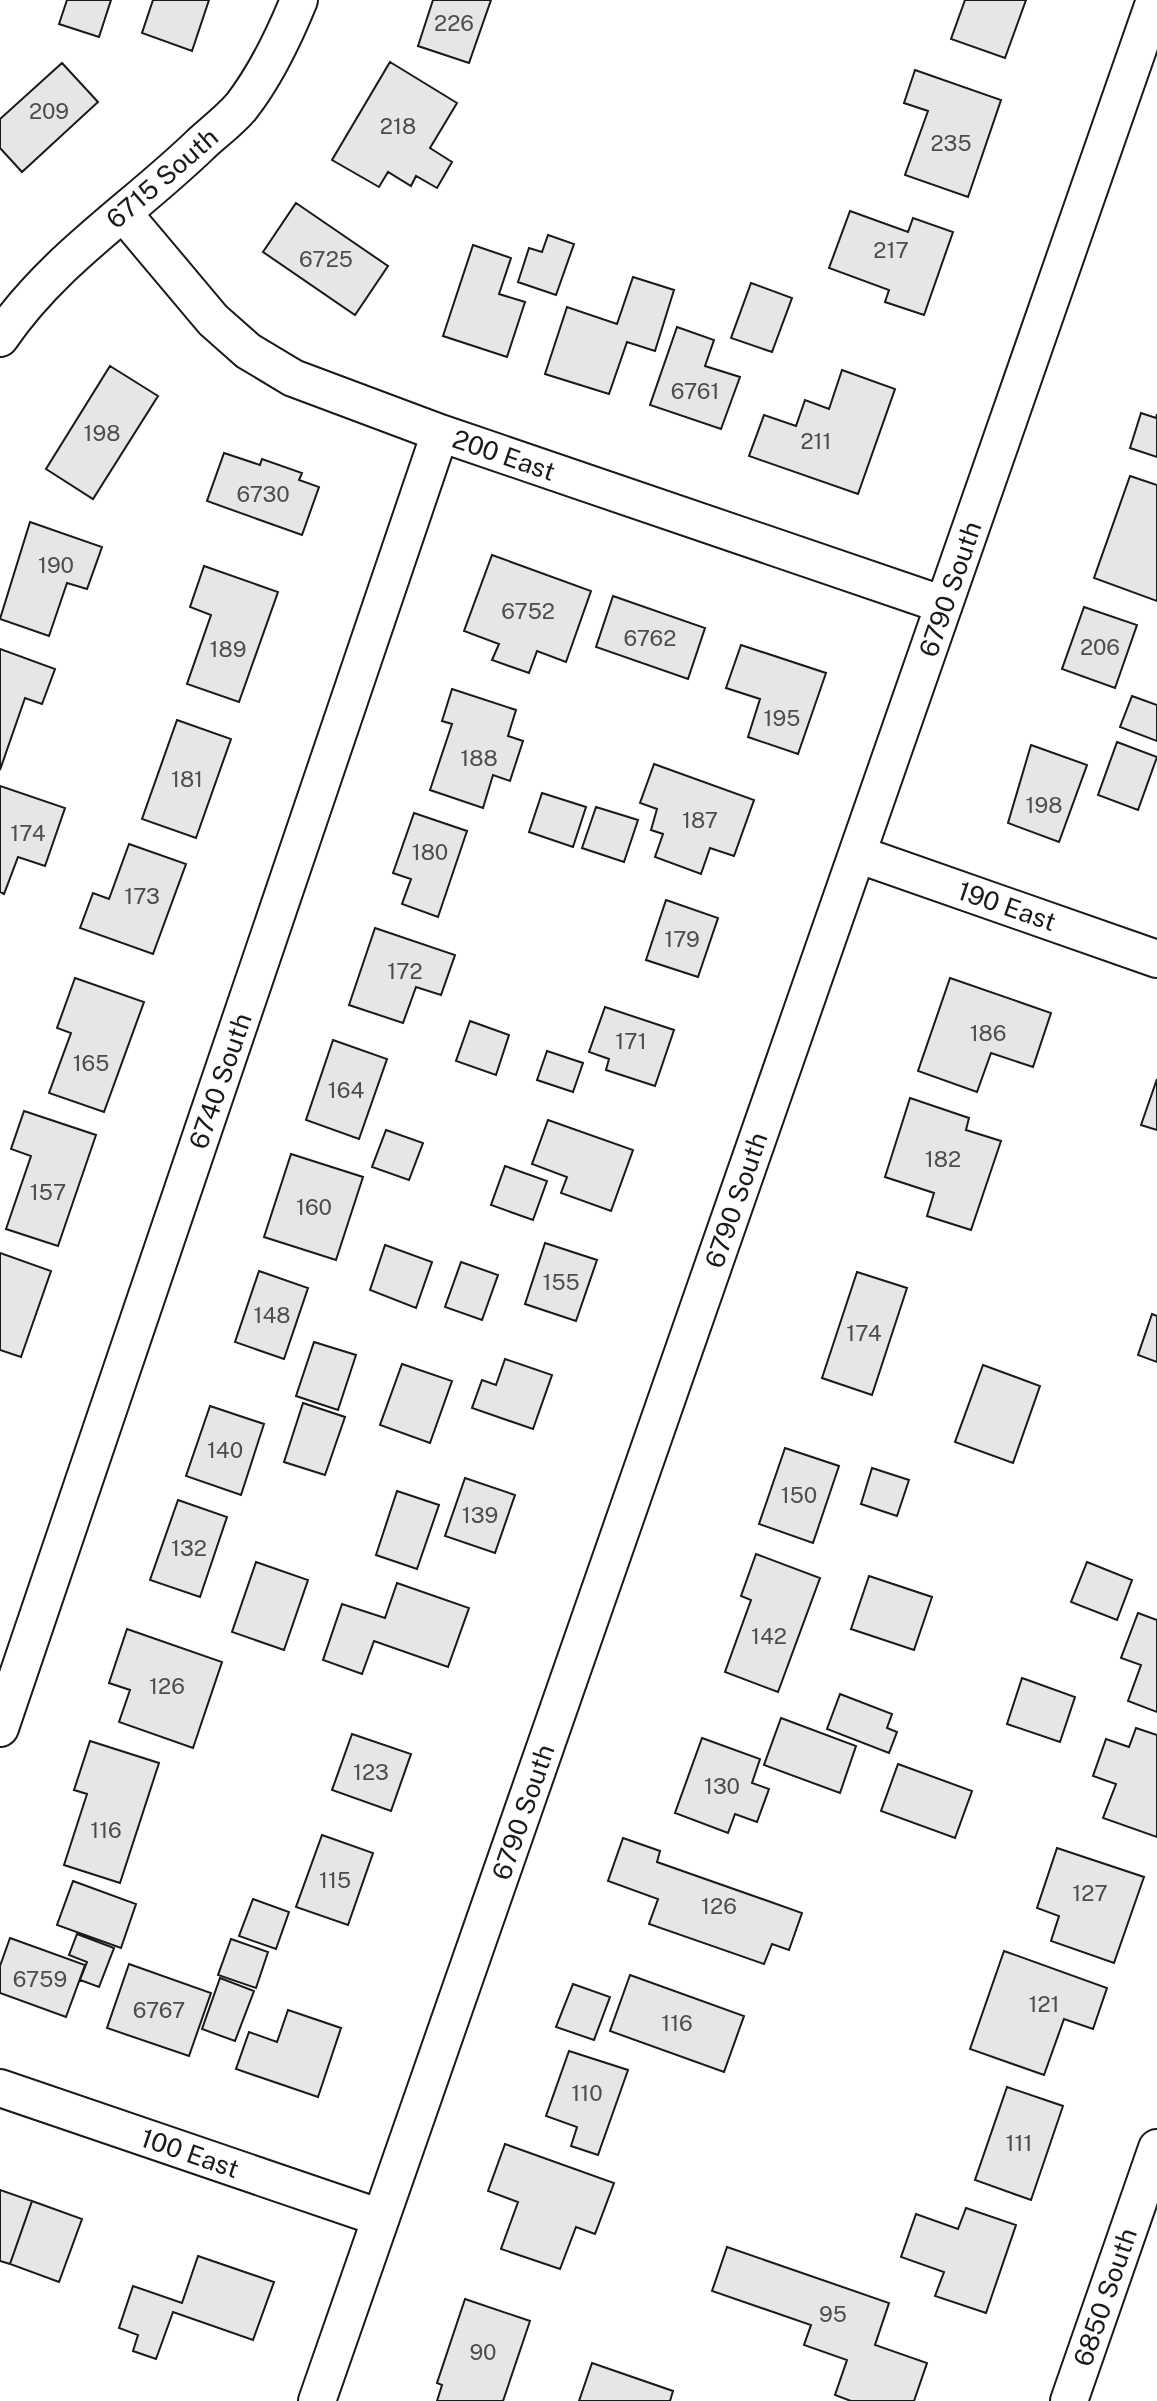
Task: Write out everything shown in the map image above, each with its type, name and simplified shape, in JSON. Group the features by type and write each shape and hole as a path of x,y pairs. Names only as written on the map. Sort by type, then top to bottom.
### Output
{"street":[{"name":"6715 South","path":"0,338 19,310 70,257 241,107 283,41 299,0"},
{"name":"6790 South","path":"317,2401 1155,0"},
{"name":"200 East","path":"123,213 213,320 248,351 293,378 440,433 944,605"},
{"name":"6740 South","path":"0,1728 440,433"},
{"name":"190 East","path":"857,854 1157,959"},
{"name":"100 East","path":"0,2088 381,2218"},
{"name":"6850 South","path":"1069,2401 1157,2148"}],"building":[{"path":"67,0 111,0 99,37 59,24"},
{"path":"153,0 209,0 192,51 142,33"},
{"path":"433,0 491,0 469,63 418,46"},
{"path":"965,0 1026,0 1005,58 951,39"},
{"path":"390,62 457,103 430,148 452,162 437,188 416,176 411,186 388,172 379,187 332,160"},
{"path":"62,63 98,102 22,172 0,148 0,119"},
{"path":"915,70 1001,100 968,197 905,175 928,111 904,103"},
{"path":"296,203 388,266 355,315 263,252"},
{"path":"850,211 908,232 913,218 953,232 924,315 885,302 889,290 829,268"},
{"path":"548,235 574,244 556,295 518,282 529,248 542,252"},
{"path":"473,245 511,258 499,294 525,302 507,357 443,336"},
{"path":"633,277 674,290 655,351 627,342 609,394 545,374 567,307 617,324"},
{"path":"751,283 792,298 772,352 731,338"},
{"path":"677,327 714,340 705,366 740,377 721,429 650,405"},
{"path":"110,366 158,396 93,499 46,469"},
{"path":"842,370 895,389 858,494 749,456 764,415 796,426 805,400 829,409"},
{"path":"1141,413 1156,418 1157,414 1157,457 1130,448"},
{"path":"224,453 260,465 262,459 302,473 299,480 319,487 302,535 207,501"},
{"path":"1130,476 1157,485 1157,601 1094,578"},
{"path":"30,522 102,547 87,589 67,583 49,636 0,619"},
{"path":"492,555 591,591 566,662 537,651 529,673 492,660 499,644 464,631"},
{"path":"204,566 278,592 239,702 187,684 211,615 190,607"},
{"path":"613,596 705,628 688,679 596,647"},
{"path":"1084,607 1137,625 1115,688 1062,669"},
{"path":"741,645 826,673 798,754 748,737 760,699 726,688"},
{"path":"0,649 55,669 42,704 25,698 0,770"},
{"path":"452,689 516,710 508,736 523,741 510,781 493,775 483,808 430,790 452,724 442,721"},
{"path":"1132,696 1157,705 1157,741 1120,727"},
{"path":"177,720 231,739 196,838 142,819"},
{"path":"1117,742 1157,757 1138,810 1098,795"},
{"path":"1031,745 1087,765 1059,842 1008,823"},
{"path":"654,764 754,800 734,856 710,848 701,874 655,857 663,834 651,830 657,809 640,803"},
{"path":"0,786 65,808 45,866 18,857 4,894 0,892"},
{"path":"542,793 586,807 573,847 529,832"},
{"path":"596,807 638,820 624,862 582,848"},
{"path":"414,813 467,831 438,917 402,904 411,879 393,873"},
{"path":"129,844 186,864 153,954 80,928 93,893 109,899"},
{"path":"666,900 718,918 698,977 646,960"},
{"path":"375,928 455,955 441,995 416,987 403,1023 349,1005"},
{"path":"75,978 144,1002 104,1112 49,1093 71,1033 57,1028"},
{"path":"950,978 1051,1013 1033,1067 991,1053 977,1092 918,1071"},
{"path":"605,1007 674,1030 655,1086 606,1070 609,1059 589,1052"},
{"path":"470,1021 509,1035 496,1075 456,1061"},
{"path":"333,1040 387,1059 359,1139 306,1120"},
{"path":"547,1051 583,1063 573,1092 537,1080"},
{"path":"1157,1079 1157,1130 1141,1125"},
{"path":"910,1098 969,1118 966,1130 1001,1141 971,1230 927,1216 934,1193 885,1177"},
{"path":"24,1111 96,1135 58,1246 6,1229 31,1156 11,1149"},
{"path":"548,1120 633,1150 611,1211 561,1193 567,1177 532,1164"},
{"path":"386,1130 423,1143 409,1180 372,1167"},
{"path":"291,1154 363,1177 336,1260 264,1237"},
{"path":"505,1166 547,1181 533,1220 491,1205"},
{"path":"545,1243 597,1260 576,1321 525,1304"},
{"path":"385,1245 432,1262 416,1308 370,1290"},
{"path":"0,1253 51,1271 21,1357 0,1350"},
{"path":"461,1262 498,1275 482,1320 445,1307"},
{"path":"259,1271 308,1288 284,1359 235,1342"},
{"path":"857,1272 907,1288 872,1395 822,1378"},
{"path":"1152,1314 1157,1316 1157,1362 1138,1355"},
{"path":"314,1342 356,1355 338,1410 296,1396"},
{"path":"505,1359 552,1375 533,1429 472,1408 482,1380 496,1385"},
{"path":"402,1364 452,1381 430,1443 380,1425"},
{"path":"983,1365 1040,1386 1013,1463 955,1442"},
{"path":"303,1403 345,1417 325,1475 284,1462"},
{"path":"210,1406 264,1424 241,1495 186,1476"},
{"path":"785,1448 839,1466 813,1543 759,1524"},
{"path":"872,1468 909,1480 897,1516 861,1504"},
{"path":"465,1478 515,1495 495,1553 445,1536"},
{"path":"397,1491 439,1505 417,1569 376,1555"},
{"path":"178,1500 227,1517 200,1597 150,1580"},
{"path":"756,1554 820,1578 778,1692 725,1672 751,1600 741,1596"},
{"path":"256,1562 308,1580 284,1650 232,1632"},
{"path":"1087,1562 1132,1580 1117,1620 1071,1602"},
{"path":"869,1576 932,1597 914,1650 851,1629"},
{"path":"397,1583 469,1608 448,1667 374,1641 362,1674 323,1660 342,1604 385,1618"},
{"path":"1138,1613 1157,1620 1157,1712 1128,1701 1141,1665 1121,1658"},
{"path":"127,1629 222,1662 193,1748 119,1722 130,1690 109,1683"},
{"path":"1022,1678 1075,1697 1060,1742 1007,1724"},
{"path":"840,1694 892,1714 887,1728 897,1732 889,1753 827,1729"},
{"path":"781,1718 856,1746 840,1793 764,1765"},
{"path":"1136,1728 1157,1735 1157,1837 1103,1818 1116,1784 1093,1776 1106,1739 1129,1747"},
{"path":"352,1734 411,1754 391,1811 332,1790"},
{"path":"702,1738 760,1759 752,1783 769,1789 757,1822 735,1814 728,1833 675,1813"},
{"path":"90,1741 159,1763 120,1883 64,1865 87,1794 74,1790"},
{"path":"898,1764 972,1791 955,1838 881,1811"},
{"path":"322,1835 373,1853 348,1925 296,1907"},
{"path":"623,1838 660,1851 657,1862 802,1913 789,1950 772,1944 764,1964 649,1924 658,1899 608,1881"},
{"path":"1057,1848 1144,1877 1114,1963 1051,1941 1059,1916 1037,1908"},
{"path":"73,1881 136,1904 121,1948 57,1925"},
{"path":"253,1899 289,1912 276,1949 239,1936"},
{"path":"77,1934 114,1948 99,1987 80,1980 87,1962 69,1955"},
{"path":"10,1938 85,1965 66,2017 0,1993 0,1966"},
{"path":"231,1939 268,1952 256,1988 218,1975"},
{"path":"1004,1951 1107,1988 1093,2029 1064,2019 1044,2075 970,2049"},
{"path":"129,1964 211,1993 189,2056 107,2028"},
{"path":"630,1975 744,2016 724,2072 610,2031"},
{"path":"220,1978 254,1991 235,2041 202,2029"},
{"path":"573,1984 610,1997 594,2040 556,2027"},
{"path":"288,2010 341,2028 318,2097 236,2069 249,2032 277,2042"},
{"path":"569,2051 628,2070 598,2155 571,2146 577,2127 546,2116"},
{"path":"1007,2087 1063,2106 1031,2200 975,2180"},
{"path":"505,2144 614,2183 595,2234 576,2227 560,2269 501,2249 518,2202 488,2191"},
{"path":"0,2190 32,2201 10,2264 0,2261"},
{"path":"32,2201 82,2219 59,2282 10,2264"},
{"path":"966,2208 1016,2225 986,2313 935,2296 944,2272 901,2257 916,2214 958,2229"},
{"path":"727,2247 889,2303 875,2345 927,2363 914,2401 851,2401 835,2395 847,2360 804,2345 811,2325 712,2291"},
{"path":"198,2256 274,2282 253,2340 173,2312 156,2359 133,2351 138,2335 119,2328 133,2286 182,2303"},
{"path":"465,2299 530,2321 503,2401 437,2401 442,2385 437,2383"},
{"path":"592,2363 673,2391 670,2401 579,2401"}]}
